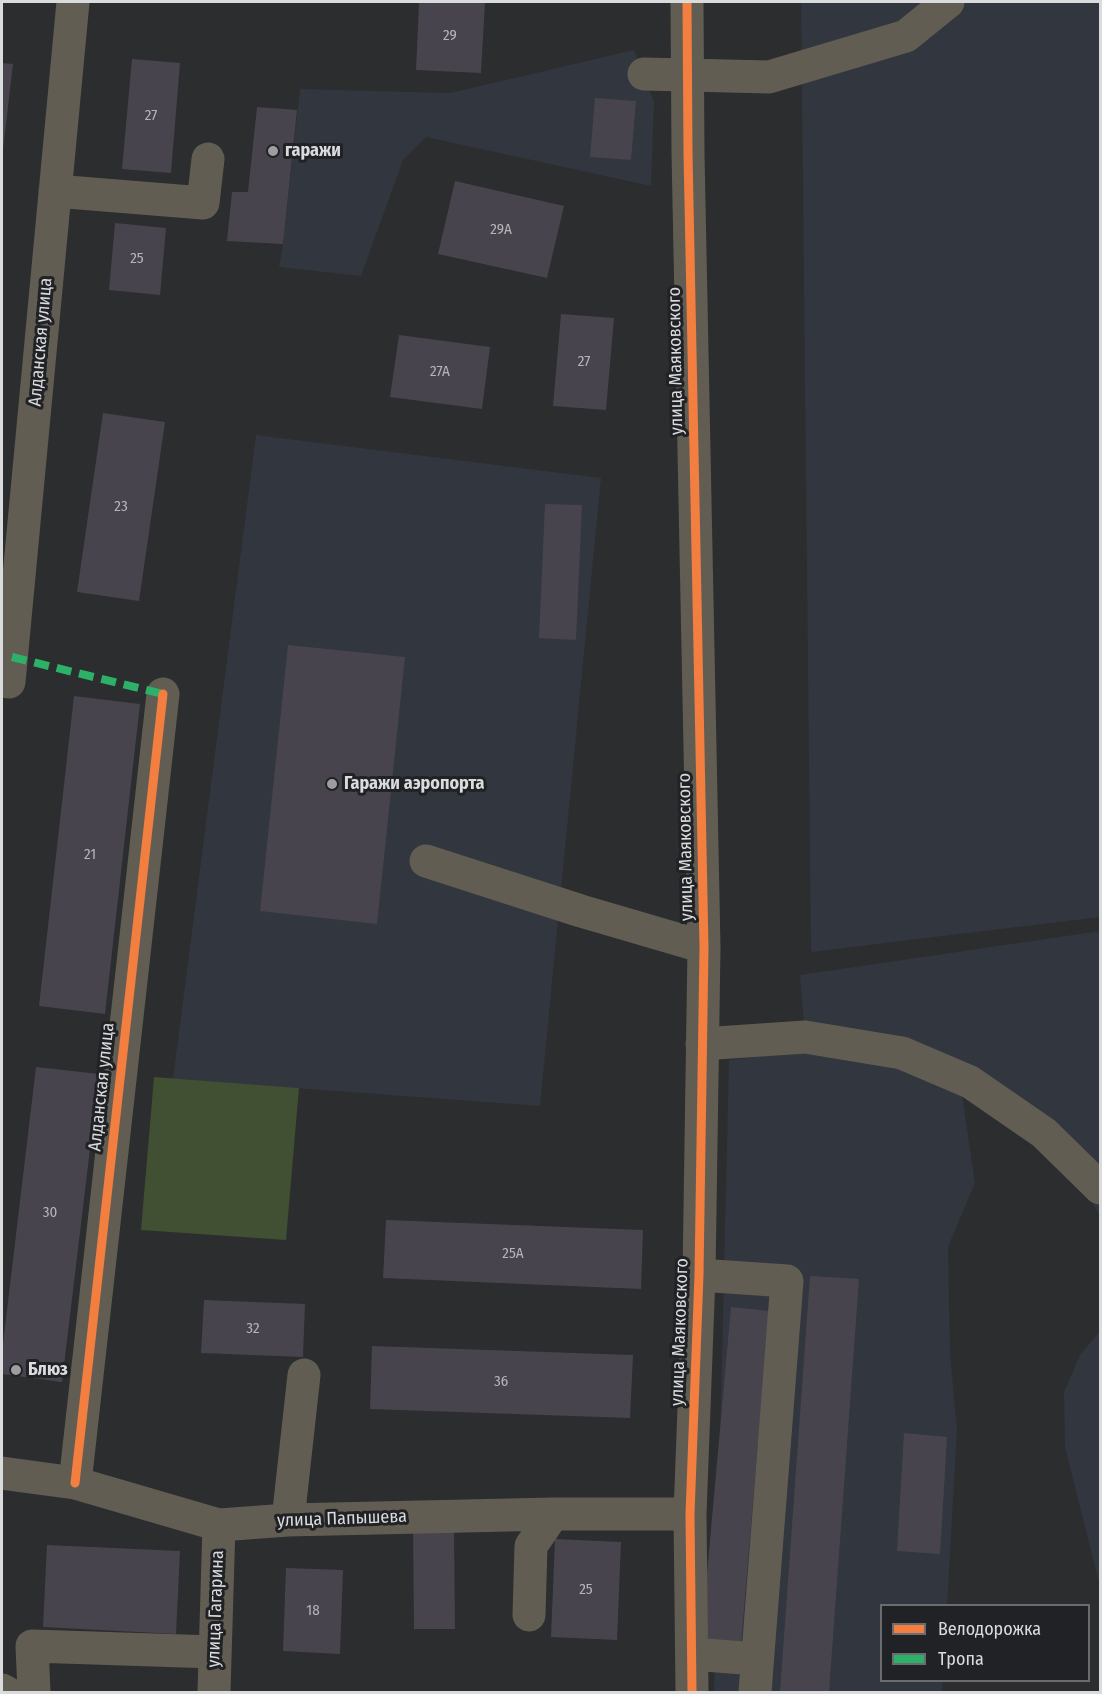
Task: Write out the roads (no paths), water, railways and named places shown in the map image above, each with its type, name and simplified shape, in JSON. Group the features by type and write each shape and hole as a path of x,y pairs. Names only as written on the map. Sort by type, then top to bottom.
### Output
{"street":[{"name":"Алданская улица","path":"5,682 72,2"},
{"name":"улица Маяковского","path":"687,2 704,947 699,1275 690,1514 692,1692"},
{"path":"644,74 769,77 906,36 948,2"},
{"path":"55,191 203,203 208,159"},
{"name":"Алданская улица","path":"75,1483 163,694"},
{"path":"426,861 581,911 704,947"},
{"path":"702,1044 805,1037 902,1053 970,1082 1044,1132 1101,1188"},
{"path":"699,1275 787,1281 755,1692"},
{"path":"288,1520 304,1375"},
{"name":"улица Папышева","path":"2,1473 75,1483 219,1525 288,1520 553,1514 690,1514"},
{"path":"529,1615 531,1546 553,1514"},
{"name":"улица Гагарина","path":"214,1692 219,1525"},
{"path":"34,1692 32,1646 214,1652"},
{"path":"692,1654 756,1659"},
{"path":"2,1690 6,1692"}],"place":[{"name":"гаражи","path":"273,151"},
{"name":"Гаражи аэропорта","path":"332,784"},
{"name":"Блюз","path":"16,1370"}]}
